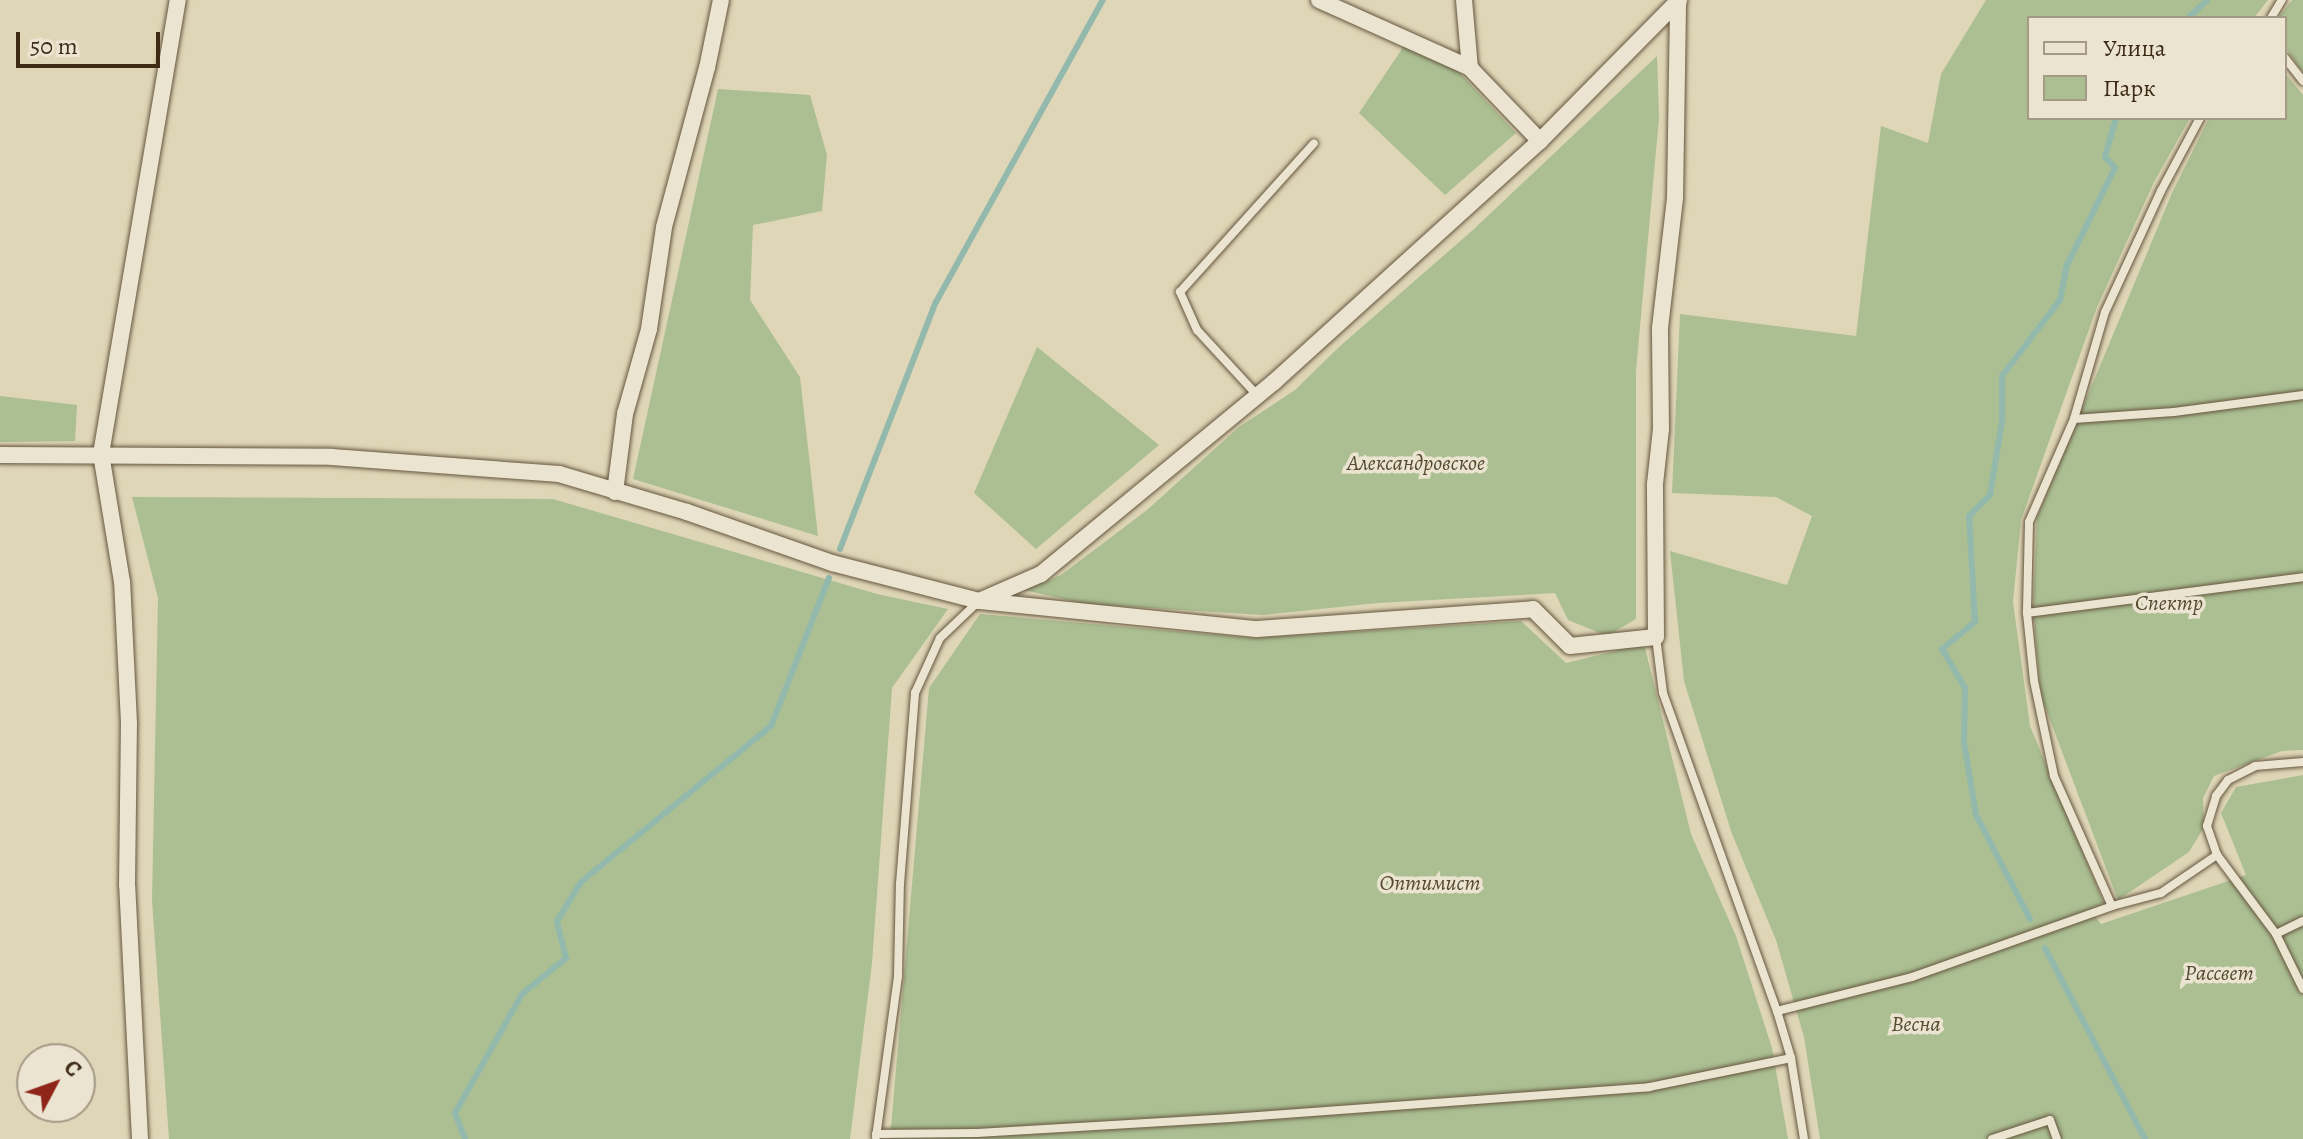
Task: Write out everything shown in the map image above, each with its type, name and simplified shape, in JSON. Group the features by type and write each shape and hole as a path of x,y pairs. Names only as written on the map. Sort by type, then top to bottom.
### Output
{"street":[{"path":"140,1139 127,885 129,723 122,582 101,454 178,0"},
{"path":"615,492 625,414 649,329 664,227 707,68 721,0"},
{"path":"1319,0 1470,68 1540,141"},
{"path":"1464,0 1470,68"},
{"path":"0,455 362,460 559,474 687,512 832,563 979,601 1257,629 1533,609 1570,646 1656,637 1660,328 1675,198 1678,1"},
{"path":"979,601 1041,574 1257,396 1540,141 1678,1"}],"lane":[{"path":"2287,61 2303,81"},
{"path":"2112,906 2054,776 2034,681 2027,613 2029,522 2074,419 2105,312 2161,191 2199,120"},
{"path":"1257,396 1197,330 1180,292 1314,143"},
{"path":"2074,419 2174,412 2303,395"},
{"path":"2027,613 2303,577"},
{"path":"979,601 940,638 915,693 900,884 898,976 876,1137 1231,1118 1649,1087 1791,1058"},
{"path":"1656,637 1663,693 1791,1058 1804,1139"},
{"path":"2303,762 2255,766 2228,780 2216,796 2207,826 2217,855 2276,934 2303,989"},
{"path":"1777,1011 1912,977 2112,906 2161,893 2217,855"},
{"path":"2276,934 2303,921"},
{"path":"1992,1139 2050,1120 2057,1139"}],"green space":[{"path":"1986,0 2268,0 2256,16 2027,16 2027,120 2189,120 2154,182 2097,307 2021,520 2013,602 2030,726 2104,903 2091,911 2101,924 2246,875 2221,813 2236,787 2303,775 2303,1139 1820,1139 1804,1037 1776,940 1732,834 1684,681 1670,551 1787,585 1812,516 1776,497 1672,493 1680,314 1856,336 1881,126 1928,143 1941,74"},
{"path":"2292,0 2303,0 2303,72 2287,51 2287,16 2280,16"},
{"path":"1404,46 1456,69 1516,133 1445,195 1359,113"},
{"name":"Александровское","path":"1657,56 1659,118 1636,371 1636,619 1607,636 1568,620 1555,593 1378,603 1263,615 1085,604 1024,590 1061,575 1147,510 1239,427 1295,390 1339,347 1474,229"},
{"name":"Спектр","path":"2287,75 2303,95 2303,750 2282,751 2214,776 2203,798 2204,827 2189,852 2118,900 2041,696 2033,609 2037,517 2172,193 2208,120 2287,120"},
{"path":"718,89 810,95 827,155 822,211 753,225 750,300 800,377 818,536 633,479"},
{"path":"1037,347 1159,445 1036,549 974,493"},
{"path":"0,396 77,405 75,441 0,442"},
{"path":"132,497 553,499 877,594 948,609 892,688 872,963 850,1139 169,1139 152,900 158,598"},
{"name":"Оптимист","path":"980,614 1253,638 1521,621 1566,663 1644,644 1691,834 1736,936 1772,1048 1788,1139 890,1139 929,688"}],"waterway":[{"path":"840,549 936,302 1103,0"},
{"path":"2190,16 2207,0"},
{"path":"2030,919 1976,815 1964,742 1965,688 1942,649 1975,622 1969,516 1990,495 2002,422 2002,376 2060,300 2067,265 2115,168 2105,157 2115,120"},
{"path":"465,1139 455,1113 522,994 566,958 557,921 581,882 771,726 829,578"},
{"path":"2045,948 2145,1139"}],"park label":[{"name":"Рассвет","path":"2219,974"},
{"name":"Весна","path":"1916,1025"}]}
